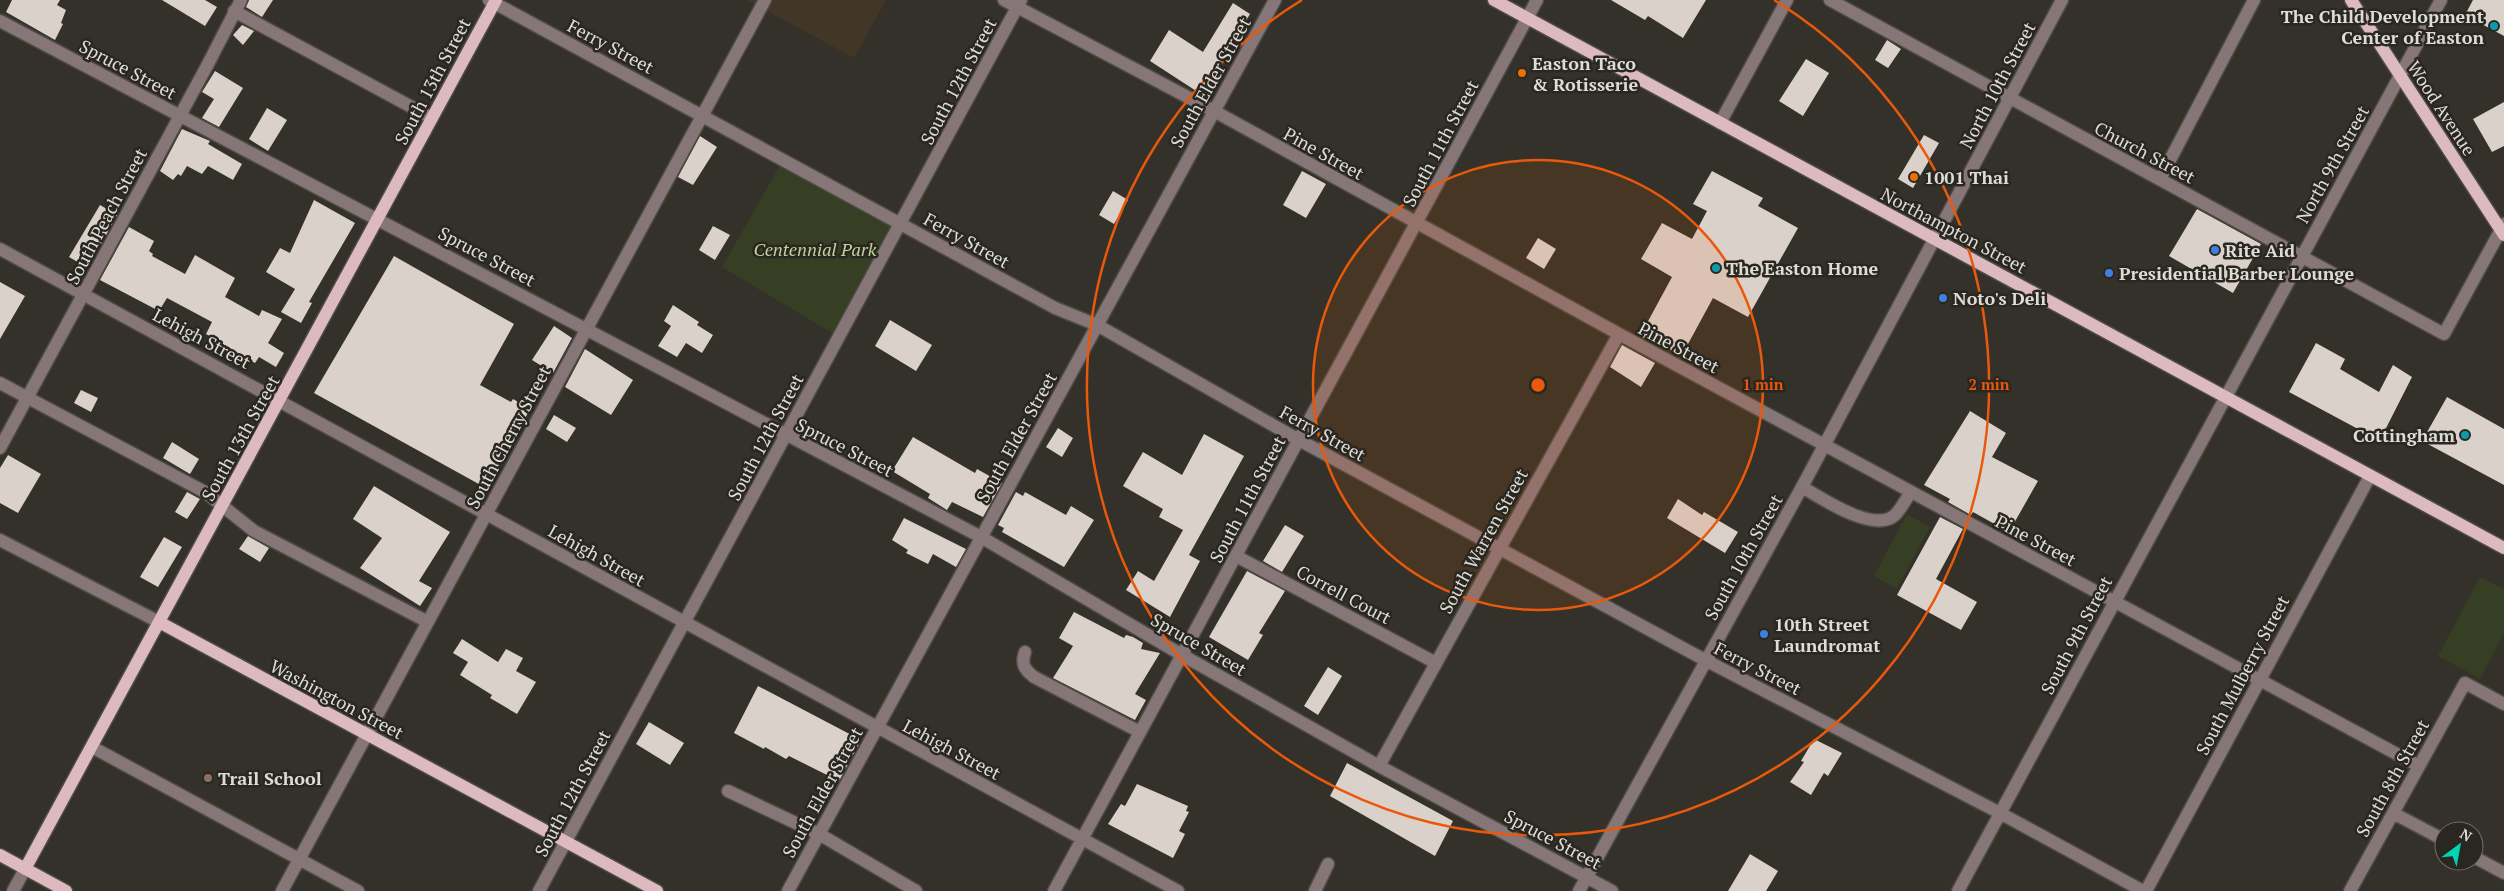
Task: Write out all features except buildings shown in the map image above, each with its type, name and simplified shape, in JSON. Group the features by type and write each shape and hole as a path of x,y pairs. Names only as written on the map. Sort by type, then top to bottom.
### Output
{"main road":[{"name":"Northampton Street","path":"1494,0 2504,548"},
{"name":"Wood Avenue","path":"2351,0 2503,230"},
{"name":"South 13th Street","path":"25,869 280,400 493,1"},
{"name":"Washington Street","path":"159,622 657,891"},
{"path":"0,855 66,891"}],"street":[{"name":"South Peach Street","path":"0,448 241,0"},
{"name":"South Cherry Street","path":"282,891 765,0"},
{"name":"Pine Street","path":"1004,0 1019,4 1416,224 2419,766"},
{"name":"South Elder Street","path":"788,891 1275,0"},
{"name":"South 11th Street","path":"1054,891 1537,0"},
{"path":"1720,123 1786,0"},
{"name":"Church Street","path":"1830,0 2444,334 2503,230"},
{"name":"North 10th Street","path":"1933,238 2062,0"},
{"path":"2160,179 2254,0"},
{"name":"North 9th Street","path":"2225,396 2441,0"},
{"name":"Ferry Street","path":"493,1 1055,308 1097,325 1298,440 1705,660 2000,812 2145,891"},
{"name":"South 12th Street","path":"539,891 1019,4"},
{"path":"234,12 432,118"},
{"name":"Spruce Street","path":"0,21 981,537 1182,655 1379,766 1612,891"},
{"name":"South 10th Street","path":"1579,891 1802,487 1933,238"},
{"name":"Lehigh Street","path":"0,249 280,400 684,624 1178,891"},
{"name":"South Warren Street","path":"1379,766 1619,334"},
{"path":"0,383 205,492 254,531 428,622"},
{"name":"South 9th Street","path":"1958,891 2225,396"},
{"name":"South Mulberry Street","path":"2145,891 2370,476"},
{"path":"1802,487 1859,518 1880,520 1894,516 1911,492"},
{"name":"Washington Street","path":"0,540 159,622"},
{"name":"Correll Court","path":"1236,556 1436,663"},
{"path":"1025,652 1022,660 1025,670 1034,677 1140,732"},
{"name":"South 8th Street","path":"2350,891 2465,683 2504,704"},
{"path":"92,747 358,891"},
{"path":"728,791 819,834 916,891"},
{"path":"2393,813 2434,835"},
{"path":"2484,862 2504,873"},
{"path":"1315,891 1328,864"},
{"name":"South 13th Street","path":"13,891 25,869"}],"shaded area":[{"path":"747,0 886,0 854,58"}],"green space":[{"name":"Centennial Park","path":"783,160 900,224 839,337 722,267"},
{"path":"1907,514 1930,527 1897,589 1874,576"},
{"path":"2480,577 2504,589 2504,633 2480,679 2438,656"}],"place":[{"name":"The Child Development Center of Easton","path":"2494,26"},
{"name":"Easton Taco & Rotisserie","path":"1522,73"},
{"name":"1001 Thai","path":"1914,177"},
{"name":"Rite Aid","path":"2215,250"},
{"name":"The Easton Home","path":"1716,268"},
{"name":"Presidential Barber Lounge","path":"2109,273"},
{"name":"Noto's Deli","path":"1943,298"},
{"name":"Cottingham","path":"2465,435"},
{"name":"10th Street Laundromat","path":"1764,634"},
{"name":"Trail School","path":"208,778"}]}
